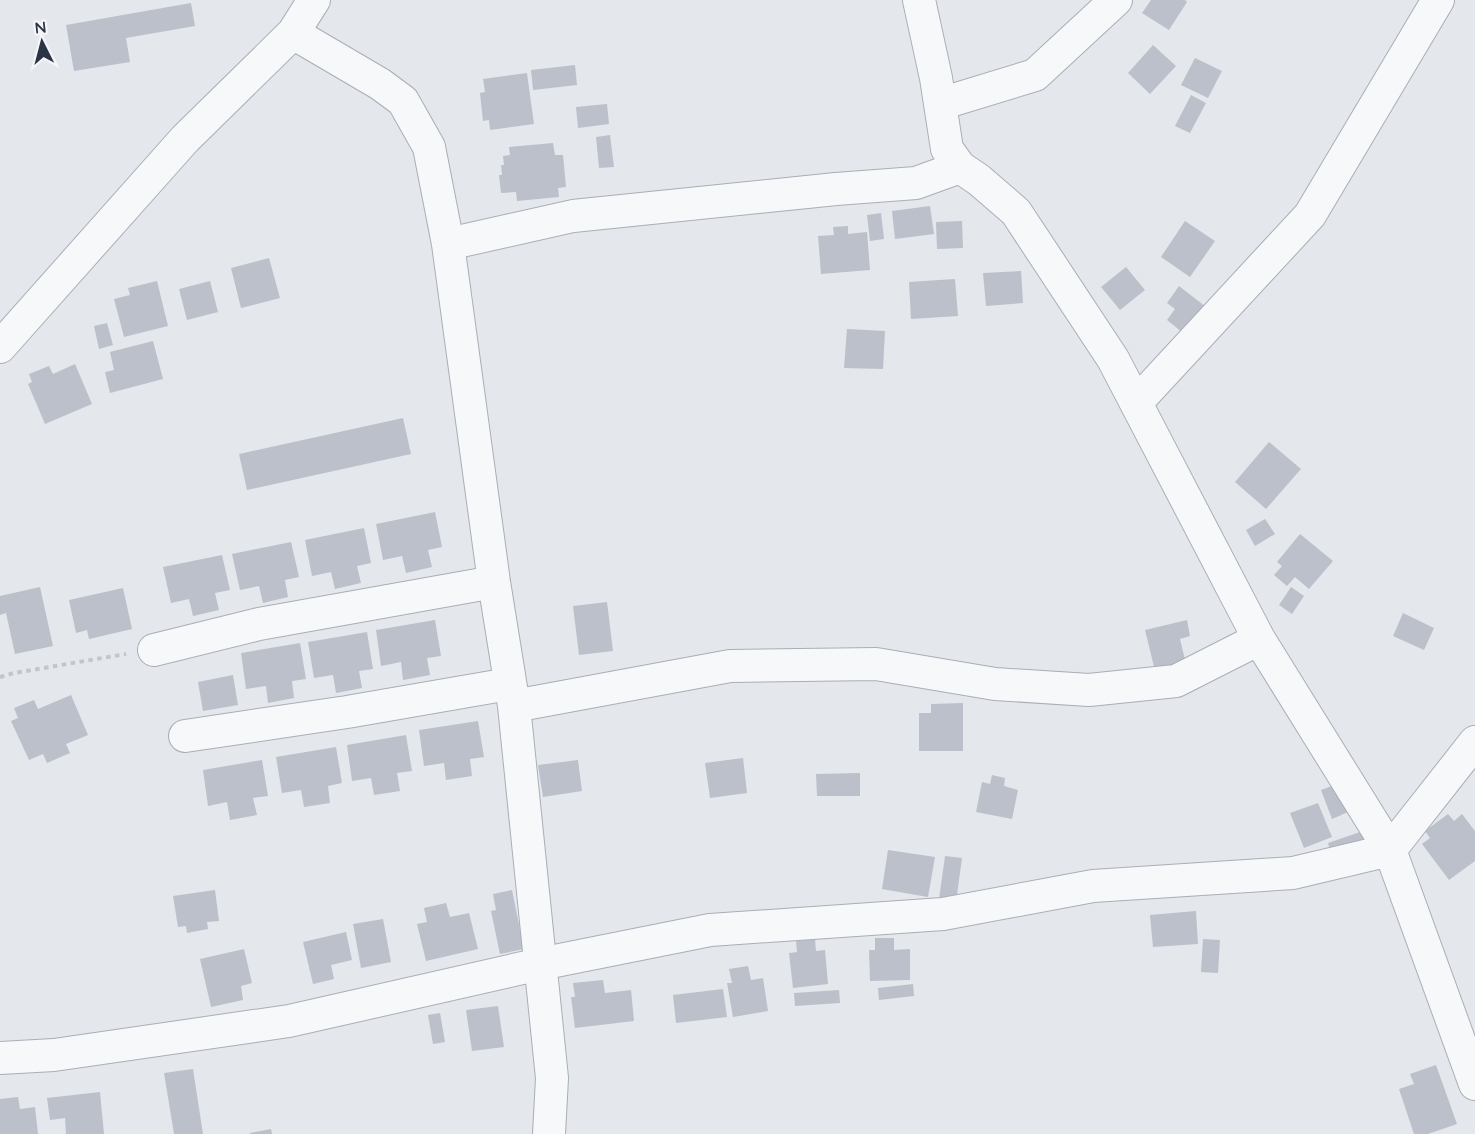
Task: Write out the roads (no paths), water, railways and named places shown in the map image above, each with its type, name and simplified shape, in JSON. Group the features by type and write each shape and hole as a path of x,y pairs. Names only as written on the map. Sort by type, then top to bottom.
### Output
{"street":[{"path":"0,347 184,139 293,33 314,0"},
{"path":"919,0 947,149 960,167 1016,212 1113,359 1259,639 1390,850 1475,1084"},
{"path":"940,104 1035,75 1116,0"},
{"path":"1136,403 1310,215 1438,0"},
{"path":"293,33 380,84 403,101 429,147 448,244 511,695 552,1078 549,1134"},
{"path":"448,244 573,216 916,183 960,167"},
{"path":"154,650 259,624 494,582"},
{"path":"185,736 347,712 511,695 730,666 876,664 995,684 1089,690 1176,681 1259,639"},
{"path":"0,1058 54,1055 289,1021 540,964 710,930 943,914 1093,886 1293,873 1390,850 1475,742"}]}
